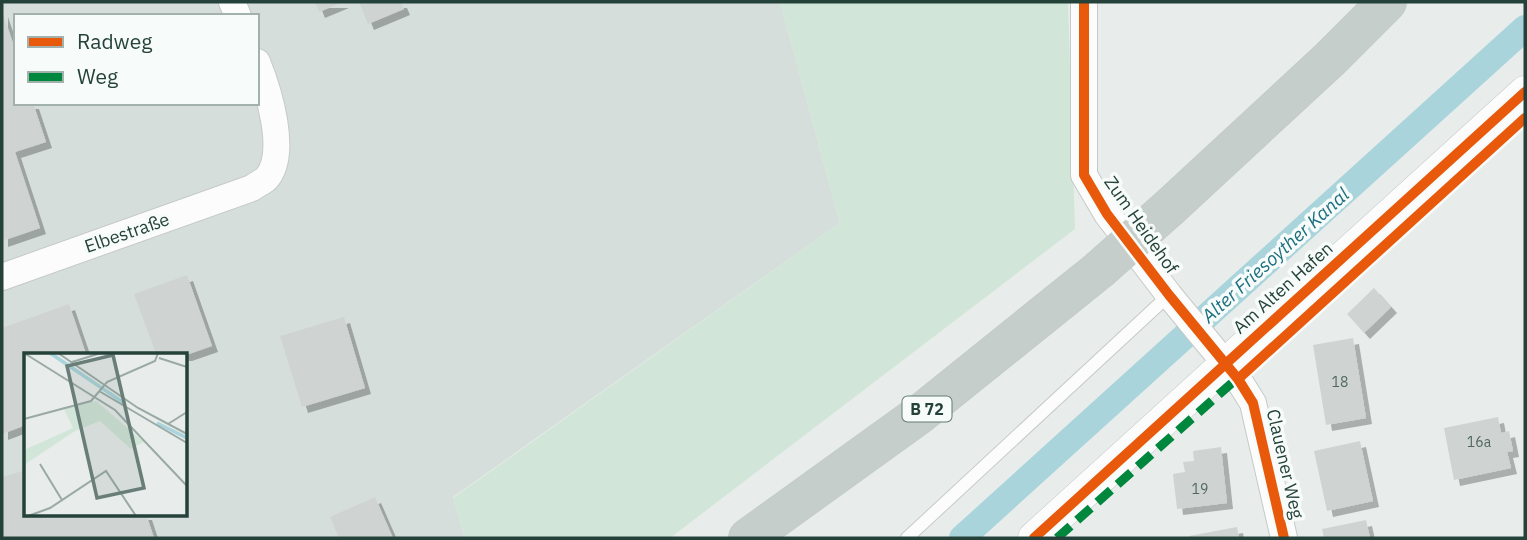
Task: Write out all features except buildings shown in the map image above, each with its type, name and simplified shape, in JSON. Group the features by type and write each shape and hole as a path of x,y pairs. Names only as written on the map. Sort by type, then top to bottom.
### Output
{"highway":[{"name":"B 72","path":"748,538 920,414 1099,270 1170,208 1387,2"}],"street":[{"name":"Zum Heidehof","path":"1084,2 1084,175 1107,214 1216,352"},
{"name":"Elbestraße","path":"2,277 252,188 267,177 274,161 277,135 266,84 259,67"},
{"name":"Am Alten Hafen","path":"1034,538 1216,352 1525,92"},
{"name":"Clauener Weg","path":"1216,352 1253,403 1284,538"}],"lane":[{"path":"907,538 1169,295"}],"shaded area":[{"path":"2,2 780,2 840,223 453,497 465,538 2,538"}],"green space":[{"path":"780,2 1068,2 1075,229 670,538 465,538 453,498 840,223"}],"waterway":[{"name":"Alter Friesoyther Kanal","path":"962,538 1525,28"}],"marked path":[{"path":"1057,538 1242,374"}],"cycle path":[{"path":"1084,2 1084,175 1107,214 1238,379 1253,403 1284,538"},
{"path":"1034,538 1525,92"},
{"path":"1238,379 1525,118"}]}
